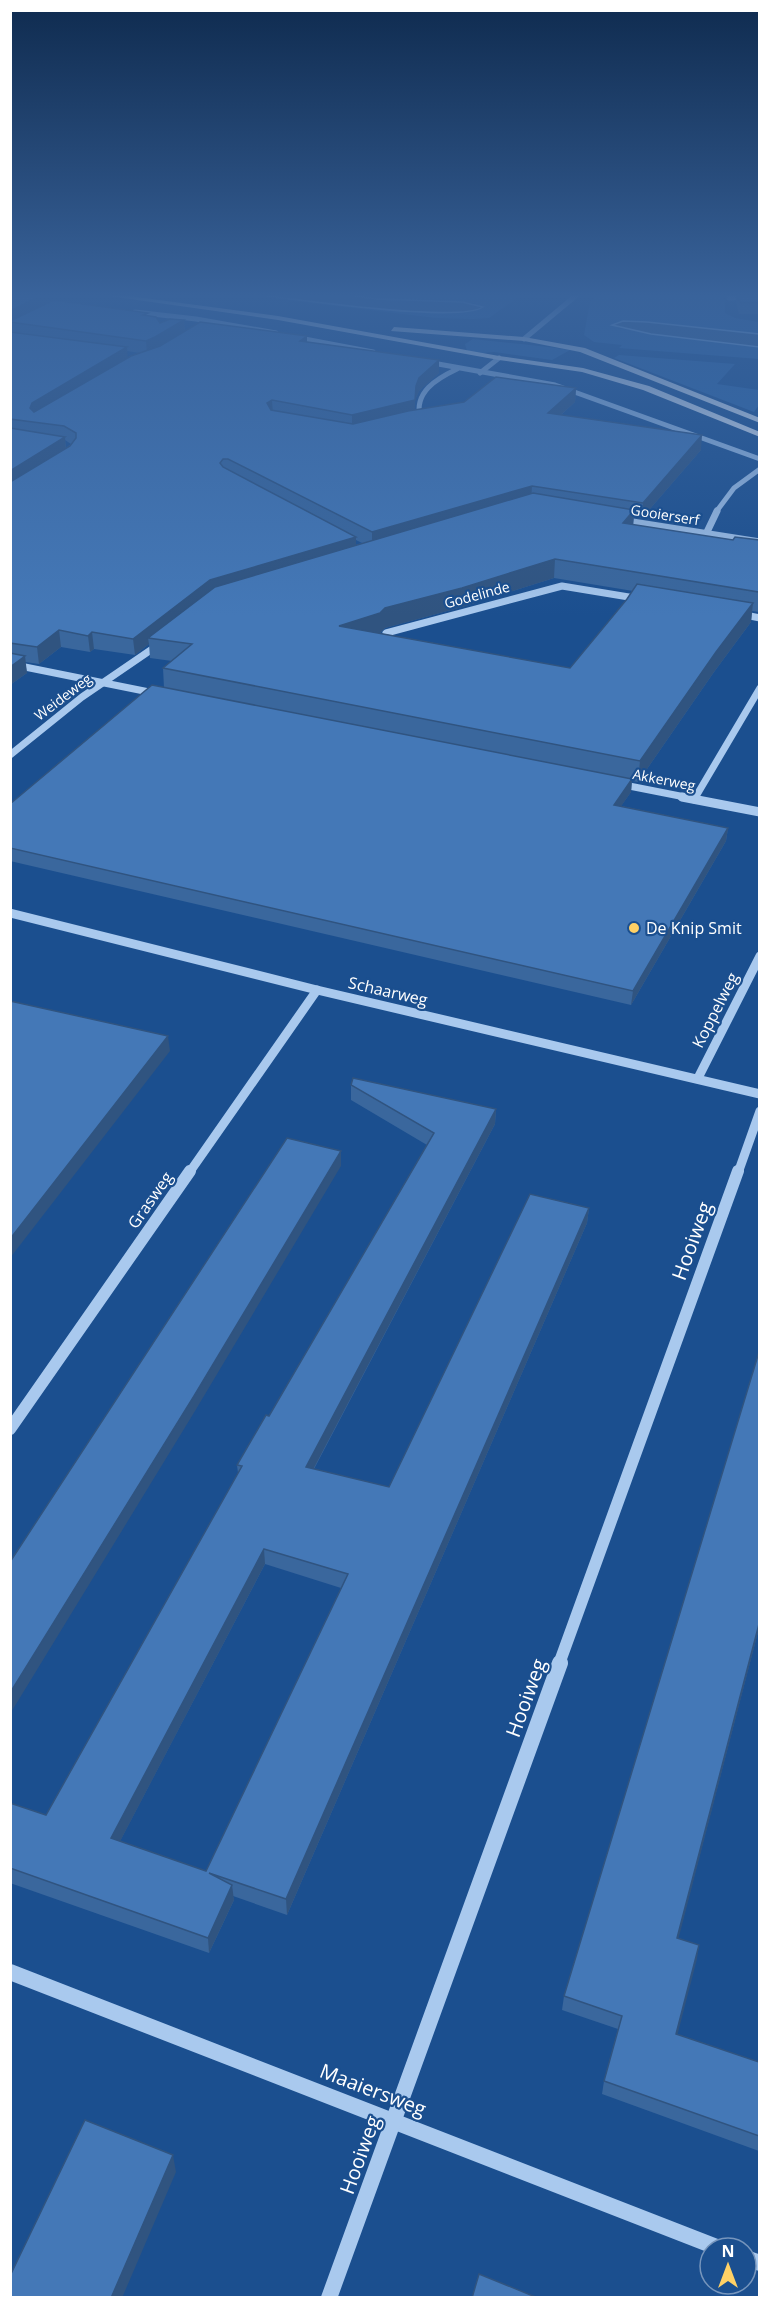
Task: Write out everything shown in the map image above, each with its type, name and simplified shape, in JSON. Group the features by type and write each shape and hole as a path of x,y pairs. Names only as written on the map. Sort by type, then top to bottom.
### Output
{"main road":[{"path":"677,401 759,435"},
{"path":"708,401 759,421"}],"street":[{"path":"419,401 417,418 429,416"},
{"path":"602,401 759,459"},
{"path":"706,534 710,520 736,486 759,469"},
{"name":"Gooierserf","path":"613,519 759,542"},
{"name":"Godelinde","path":"406,652 395,650 386,633 562,586 655,601"},
{"path":"736,614 759,618"},
{"name":"Weideweg","path":"10,755 82,697 134,664 169,636"},
{"path":"10,664 174,697"},
{"path":"693,799 759,688"},
{"name":"Akkerweg","path":"613,783 759,812"},
{"name":"Schaarweg","path":"10,913 317,990 759,1094"},
{"name":"Koppelweg","path":"698,1078 759,956"},
{"name":"Grasweg","path":"10,1429 317,990"},
{"name":"Hooiweg","path":"329,2298 759,1111"},
{"name":"Maaiersweg","path":"10,1972 698,2240"}],"shaded area":[{"path":"725,401 759,401 754,412"}],"building":[{"path":"10,401 36,401 30,408 34,412 54,401 271,401 267,403 271,410 353,424 466,401 562,401 548,413 702,435 643,503 532,486 372,532 228,459 223,459 220,463 223,467 356,537 210,580 133,639 92,632 88,636 59,630 37,647 10,643 10,482 70,446 76,438 76,433 64,426 10,419"},
{"path":"276,401 412,401 352,415"},
{"path":"10,428 65,437 10,471"},
{"path":"533,493 634,510 623,523 733,540 735,537 759,540 759,592 555,559 462,588 385,608 380,613 339,626 570,668 637,584 753,603 640,761 163,668 192,644 148,638 215,587"},
{"path":"10,653 25,656 10,667"},
{"path":"152,685 632,779 614,805 728,828 633,991 10,848 10,804"},
{"path":"10,1001 168,1036 10,1239"},
{"path":"353,1078 496,1109 306,1467 389,1487 530,1194 589,1208 286,1899 209,1873 232,1885 208,1938 10,1868 10,1803 46,1815 242,1466 237,1465 266,1415 269,1416 434,1133 351,1085","holes":["264,1549 348,1574 206,1871 111,1838"]},
{"path":"287,1138 341,1151 194,1396 10,1693 10,1562"},
{"path":"759,1352 759,1624 677,1938 699,1945 676,2034 759,2062 759,2136 604,2081 622,2016 564,1996"},
{"path":"85,2120 173,2155 111,2298 10,2298 10,2276"},
{"path":"479,2274 538,2298 472,2298"}],"place":[{"name":"De Knip Smit","path":"634,928"}]}
